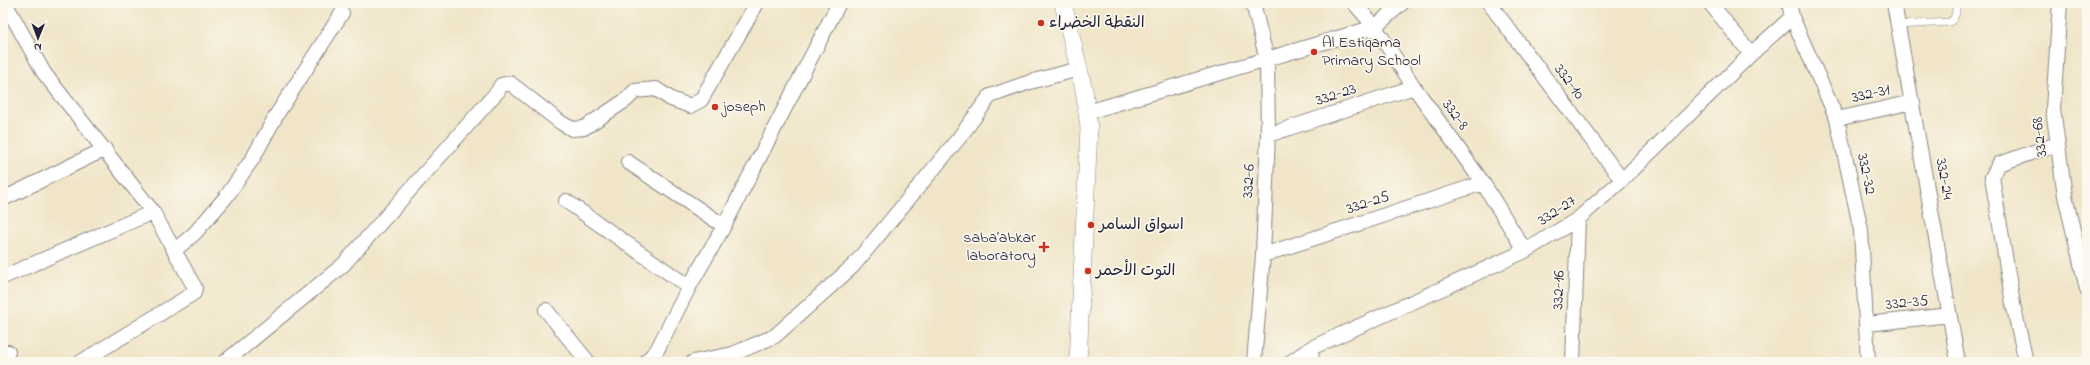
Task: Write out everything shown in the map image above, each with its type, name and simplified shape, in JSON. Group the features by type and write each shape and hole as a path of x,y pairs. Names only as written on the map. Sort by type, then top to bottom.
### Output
{"street":[{"path":"6,3 44,72 153,212 195,288 194,293 81,362"},
{"path":"225,362 343,265 498,91 501,85 510,83 560,122 572,129 584,128 626,100 635,90 656,88 671,99 690,106 701,100 757,3"},
{"path":"646,362 657,350 688,287 724,226 839,3"},
{"path":"1063,3 1088,112 1089,144 1078,362"},
{"name":"332-6","path":"1253,3 1267,60 1268,135 1263,256 1254,362"},
{"name":"332-8","path":"1354,3 1375,27 1414,87 1483,183 1525,250"},
{"path":"1088,112 1375,27 1402,3"},
{"name":"332-10","path":"1489,3 1622,180"},
{"path":"1710,3 1751,54"},
{"name":"332-32","path":"1789,3 1792,17 1837,120 1861,230 1868,362"},
{"name":"332-24","path":"1894,3 1913,102 1958,362"},
{"name":"332-68","path":"2060,3 2053,109 2065,196 2087,289"},
{"path":"174,251 195,233 230,191 253,158 277,114 342,12"},
{"name":"332-27","path":"1291,362 1311,348 1525,250 1578,219 1622,180 1751,54 1792,17"},
{"path":"693,362 733,354 775,336 852,266 960,138 990,96 1030,82 1078,69"},
{"name":"332-23","path":"1268,135 1414,87"},
{"name":"332-31","path":"1837,120 1913,102"},
{"path":"2026,362 2013,304 1992,177 1999,164 2057,144"},
{"path":"3,199 105,149"},
{"path":"628,162 724,226"},
{"name":"332-25","path":"1263,256 1483,183"},
{"path":"566,201 688,287"},
{"path":"3,277 153,212"},
{"name":"332-16","path":"1573,362 1578,219"},
{"path":"546,310 588,362"},
{"name":"332-35","path":"1867,324 1950,316"},
{"path":"1311,348 1312,362"}],"lane":[{"path":"1898,25 1950,22 1954,19 1956,14 1956,3"}],"place":[{"name":"النقطة الخضراء","path":"1041,23"},
{"name":"Al Estiqama Primary School","path":"1314,52"},
{"name":"joseph","path":"715,107"},
{"name":"اسواق السامر","path":"1091,225"},
{"name":"saba’abkar laboratory","path":"1044,247"},
{"name":"التوت الأحمر","path":"1088,271"}]}
